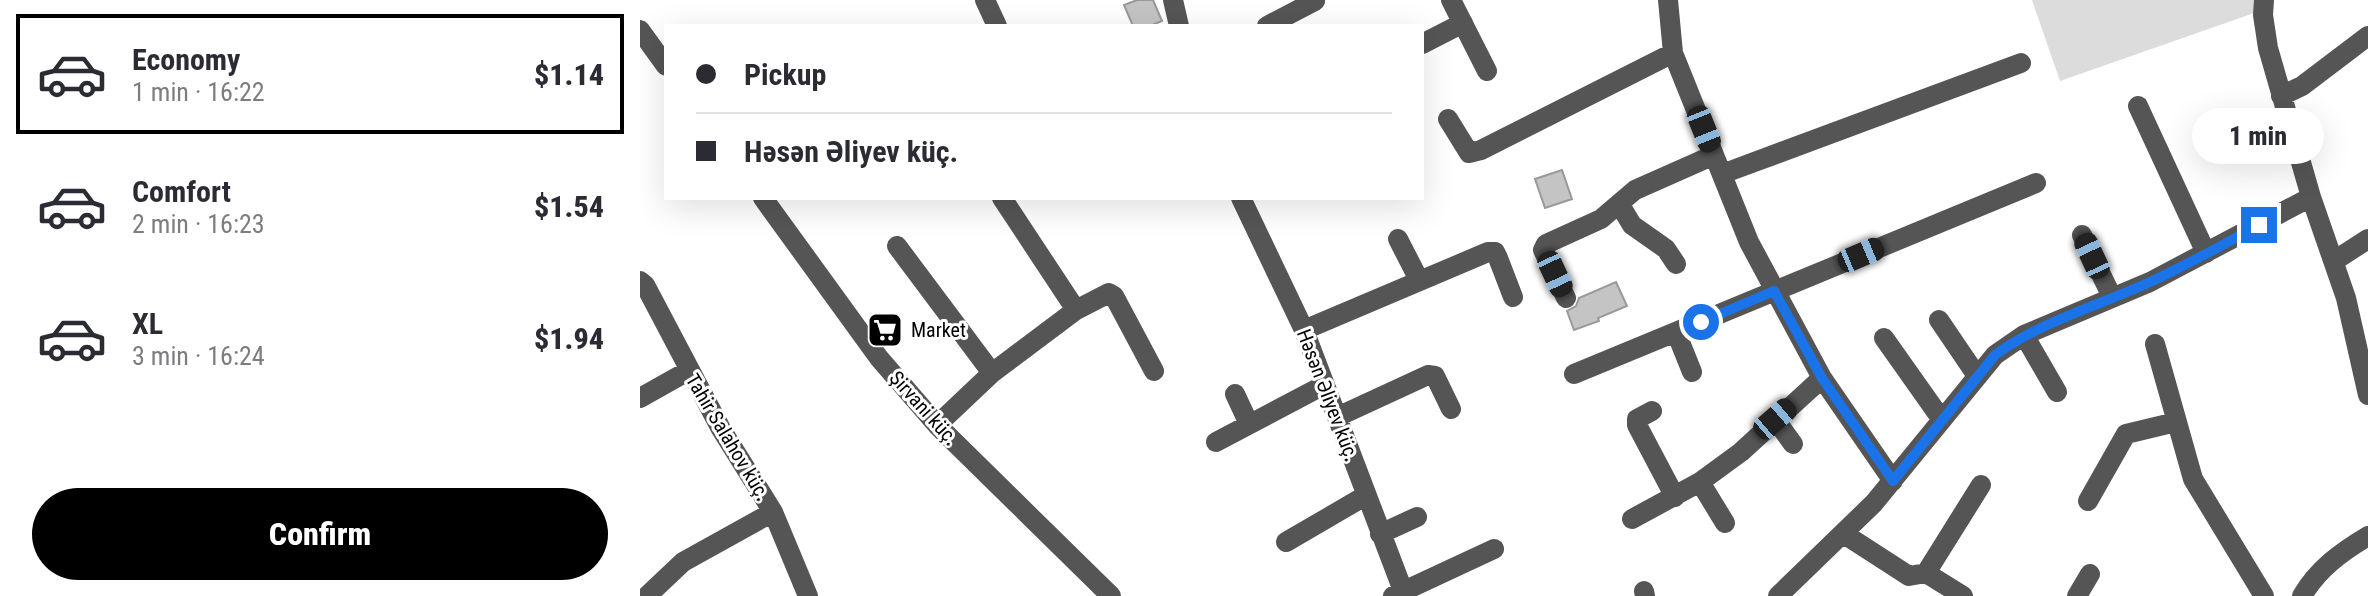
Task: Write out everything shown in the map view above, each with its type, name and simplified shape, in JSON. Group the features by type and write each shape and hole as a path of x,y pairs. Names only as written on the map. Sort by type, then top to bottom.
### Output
{"street":[{"path":"985,0 996,24"},
{"path":"1173,0 1179,24"},
{"path":"1451,0 1487,71"},
{"path":"1668,0 1673,53 1741,226 1822,378 1893,481"},
{"path":"2264,0 2265,31 2281,96 2346,298 2368,395"},
{"path":"1271,24 1315,1"},
{"path":"1424,43 1463,23"},
{"path":"640,30 664,63"},
{"path":"2281,96 2302,86 2368,36"},
{"path":"1448,119 1464,149 1469,153 1481,150 1673,53"},
{"path":"1566,298 1543,250 1546,244 1590,225 1620,205 1635,190 2021,63"},
{"path":"2138,106 2206,253"},
{"path":"1574,374 2036,183"},
{"path":"1778,596 1844,534 1893,481 1995,355 2024,335 2206,253 2311,197"},
{"name":"Şirvani küç.","path":"764,200 879,358 937,425 1111,596"},
{"path":"1003,200 1076,310"},
{"name":"Həsən Əliyev küç.","path":"1242,200 1304,330 1400,594"},
{"path":"1620,205 1632,225 1660,243 1676,264"},
{"path":"2082,235 2112,297"},
{"path":"1398,239 1419,280"},
{"path":"2334,261 2368,239"},
{"path":"897,246 992,373"},
{"path":"1304,330 1488,252 1495,252 1513,297"},
{"name":"Tahir Salahov küç.","path":"640,281 645,285 688,371 738,459 773,512 808,596"},
{"path":"937,425 992,373 1076,310 1109,293 1114,296 1154,371"},
{"path":"1939,320 1977,376"},
{"path":"1676,332 1692,372"},
{"path":"2024,335 2057,392"},
{"path":"1884,338 1942,420"},
{"path":"2155,344 2186,462 2199,493 2264,596"},
{"path":"640,398 688,371"},
{"path":"1337,417 1428,375 1435,376 1451,409"},
{"path":"1632,519 1700,482 1741,452 1822,378"},
{"path":"1216,442 1324,385"},
{"path":"1235,394 1249,424"},
{"path":"1652,411 1637,419 1637,425 1675,497"},
{"path":"1775,419 1793,444"},
{"path":"2088,501 2126,434 2176,422"},
{"path":"1700,482 1725,523"},
{"path":"1926,573 1981,485"},
{"path":"1286,542 1365,496"},
{"path":"647,596 683,562 773,512"},
{"path":"1380,534 1417,517"},
{"path":"1844,534 1909,576 1926,573 1963,596"},
{"path":"2302,596 2323,567 2368,536"},
{"path":"1400,594 1494,549"},
{"path":"2077,596 2090,574"}],"shaded area":[{"path":"2032,0 2255,0 2257,12 2060,81"}],"building":[{"path":"1137,0 1153,0 1162,21 1132,24 1124,5"},
{"path":"1562,170 1572,199 1545,208 1535,179"},
{"path":"1616,282 1627,306 1574,330 1567,311 1576,306 1579,298"}],"place":[{"name":"Market","path":"885,330"}],"route":[{"path":"1701,322 1774,291 1822,378 1893,481 1995,355 2042,326 2150,282 2259,225"}]}
